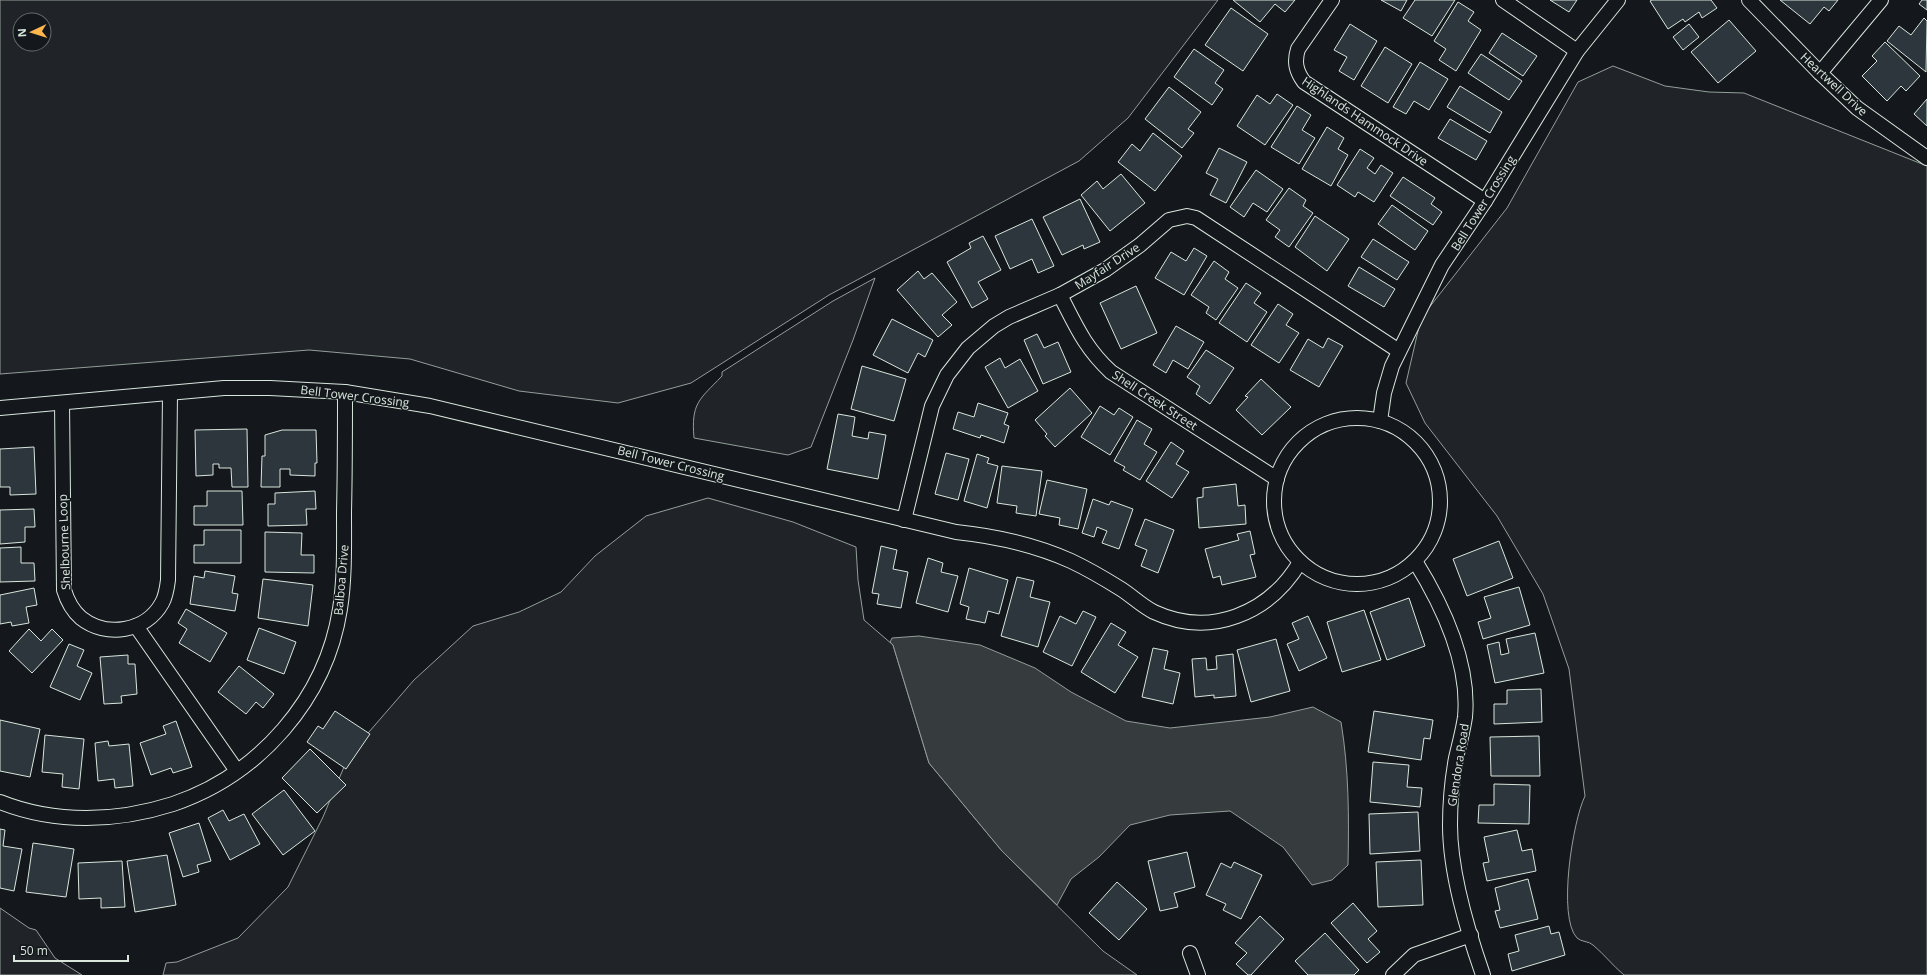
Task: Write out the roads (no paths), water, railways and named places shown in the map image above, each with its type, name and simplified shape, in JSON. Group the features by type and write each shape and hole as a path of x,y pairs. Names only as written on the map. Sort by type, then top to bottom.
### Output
{"street":[{"name":"Highlands Hammock Drive","path":"1332,0 1298,49 1295,62 1299,75 1304,82 1485,201"},
{"path":"1502,0 1577,51"},
{"name":"Bell Tower Crossing","path":"1380,421 1384,393 1399,351 1442,265 1485,201 1577,51 1618,0"},
{"name":"Heartwell Drive","path":"1749,0 1820,73 1857,108 1927,158"},
{"path":"1820,73 1881,0"},
{"name":"Mayfair Drive","path":"904,520 932,406 938,390 950,371 968,348 994,326 1009,317 1060,295 1105,270 1140,245 1169,220 1187,216 1196,218 1399,351"},
{"name":"Shell Creek Street","path":"1060,295 1084,341 1096,358 1112,372 1277,479"},
{"name":"Bell Tower Crossing","path":"0,408 224,388 270,388 345,392 430,406 904,520 956,532 1014,541 1051,553 1087,569 1121,589 1152,611 1169,618 1196,623 1214,622 1233,618 1251,610 1268,600 1283,586 1300,562"},
{"name":"Balboa Drive","path":"0,802 38,813 70,818 103,819 137,814 186,800 216,785 237,771 272,743 297,714 316,681 331,646 339,615 342,590 345,392"},
{"name":"Shelbourne Loop","path":"62,403 64,590 75,612 88,623 96,627 112,630 136,626 144,622 162,604 168,580 170,394"},
{"path":"1349,418 1362,418 1380,421 1400,430 1420,447 1434,470 1440,495 1438,521 1428,544 1415,561 1401,572 1390,578 1364,584 1337,582 1317,574 1300,562 1283,540 1278,528 1274,500 1277,479 1284,461 1291,449 1300,439 1311,431 1323,425 1349,418"},
{"name":"Glendora Road","path":"1415,561 1432,591 1448,627 1461,666 1466,689 1465,719 1452,782 1450,826 1451,849 1471,935 1483,975"},
{"path":"136,626 237,771"},
{"path":"1394,975 1414,955 1471,935"},
{"path":"1190,953 1198,975"}]}
